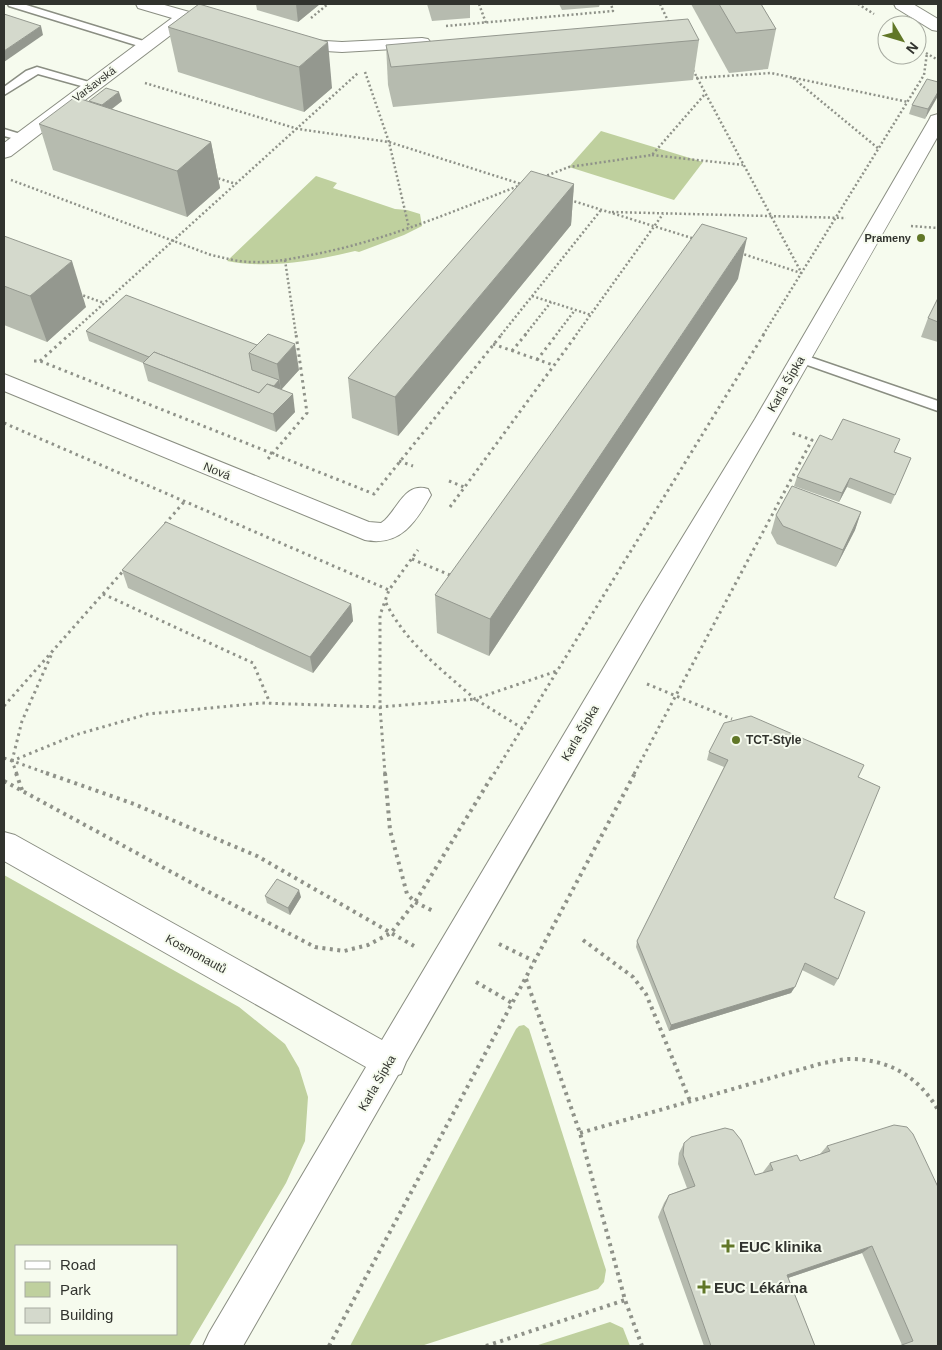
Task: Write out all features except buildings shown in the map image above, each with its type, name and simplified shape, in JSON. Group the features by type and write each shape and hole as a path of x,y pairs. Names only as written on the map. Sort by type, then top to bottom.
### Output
{"street":[{"path":"144,4 232,30"},
{"path":"902,4 938,26"},
{"name":"Varšavská","path":"4,152 184,16"},
{"path":"280,42 309,46 342,47 438,34"},
{"name":"Karla Šípka","path":"222,1346 616,672 764,423 938,120"},
{"name":"Nová","path":"4,382 365,531 387,532 396,524 419,495"},
{"name":"Kosmonautů","path":"4,845 389,1062"}],"lane":[{"path":"13,4 146,45"},
{"path":"4,92 30,72 37,70 92,86"},
{"path":"4,132 23,138"},
{"path":"801,358 938,406"}],"path":[{"path":"479,4 486,23"},
{"path":"438,34 486,23 613,11 611,4"},
{"path":"660,4 673,32"},
{"path":"4,781 200,888 315,948 344,951 368,945 391,933 415,902 908,102 924,75 927,53 938,60"},
{"path":"40,361 237,185 363,68 389,142 409,228"},
{"path":"692,70 801,273"},
{"path":"696,78 771,73 908,102"},
{"path":"792,78 879,149"},
{"path":"4,177 211,255 237,261 285,260 329,253 409,228 522,185 389,142 298,129 136,80"},
{"path":"652,155 705,94"},
{"path":"541,178 569,167 652,155 743,165"},
{"path":"210,175 237,185"},
{"path":"566,198 700,241"},
{"path":"32,360 40,361 374,494 601,210"},
{"path":"607,212 835,218 878,222"},
{"path":"447,511 591,316 663,214"},
{"path":"736,252 801,273"},
{"path":"248,483 307,413 285,260"},
{"path":"77,293 104,303"},
{"path":"532,296 591,316"},
{"path":"512,351 551,302"},
{"path":"537,360 575,310"},
{"path":"493,344 553,365"},
{"path":"4,423 389,590"},
{"path":"329,1346 812,440 764,423"},
{"path":"159,530 184,502"},
{"path":"415,902 407,894 390,830 380,707 380,615 386,603 389,590 423,543"},
{"path":"412,559 454,577"},
{"path":"4,706 128,565"},
{"path":"103,594 253,663 270,703"},
{"path":"386,603 392,619 405,634 475,699 522,728"},
{"path":"22,791 12,761 22,721 54,649"},
{"path":"12,761 75,735 148,714 270,703 380,707 475,699 557,671"},
{"path":"616,672 732,719"},
{"path":"4,758 134,804 257,856 391,933"},
{"path":"583,940 633,977 646,994 690,1101"},
{"path":"526,978 580,1133 626,1300 642,1346"},
{"path":"580,1133 823,1063 853,1058 882,1062 907,1073 931,1096 938,1110"},
{"path":"486,1346 626,1300"}],"green space":[{"path":"601,131 703,162 674,200 569,167"},
{"path":"316,176 337,183 333,188 395,209 420,214 422,226 359,252 355,251 291,263 259,264 227,261"},
{"path":"4,875 239,1007 285,1044 299,1068 308,1097 305,1141 286,1183 189,1346 4,1346"},
{"path":"524,1025 529,1029 606,1270 604,1282 598,1289 421,1346 350,1346 516,1029"},
{"path":"610,1322 623,1328 630,1346 535,1346"}],"place":[{"name":"Prameny","path":"921,238"},
{"name":"TCT-Style","path":"736,740"},
{"name":"EUC klinika","path":"728,1246"},
{"name":"EUC Lékárna","path":"704,1287"}]}
